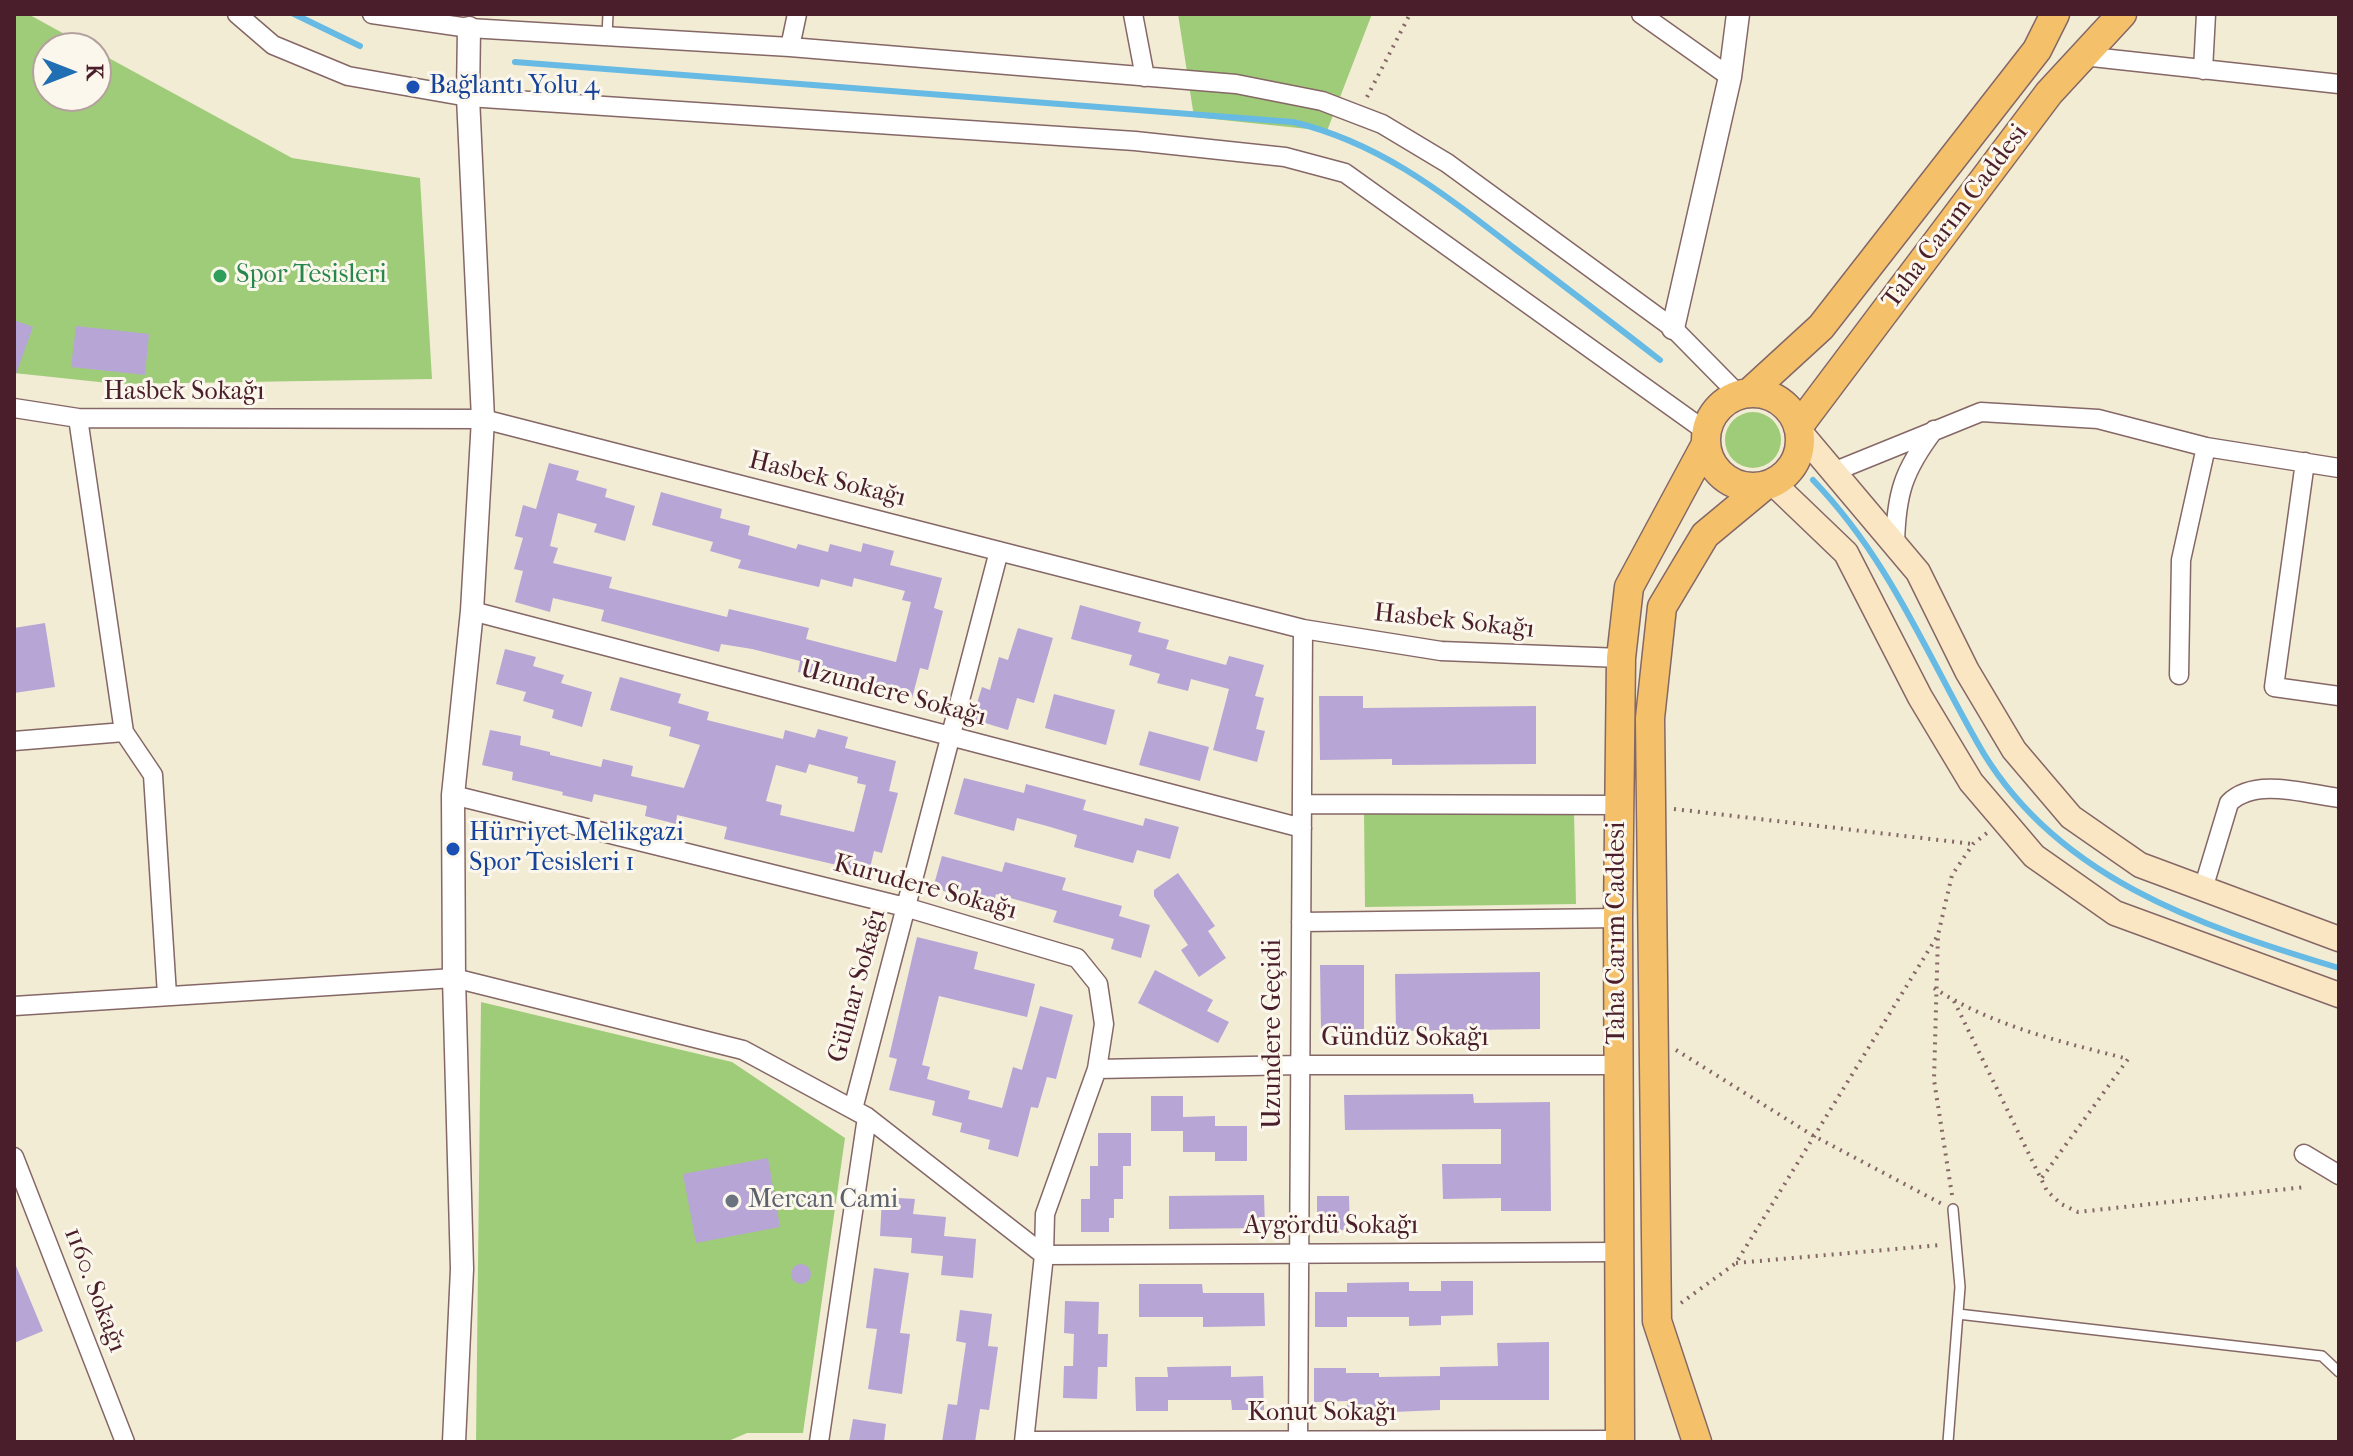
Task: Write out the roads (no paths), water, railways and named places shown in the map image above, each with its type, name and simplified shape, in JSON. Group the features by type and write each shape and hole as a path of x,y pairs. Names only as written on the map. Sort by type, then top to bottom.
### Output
{"main road":[{"name":"Taha Carım Caddesi","path":"1744,394 1821,327 2037,50 2055,14"},
{"name":"Taha Carım Caddesi","path":"1799,430 2049,93 2122,14"},
{"path":"2339,939 2140,865 2071,817 2014,750 1967,671 1918,572 1799,430 1791,412 1780,401 1744,394 1717,409 1706,438 1719,473 1732,483 1768,484 1846,553 1920,697 1971,782 2034,856 2115,913 2339,995"},
{"path":"1768,484 1795,462 1799,430"},
{"name":"Taha Carım Caddesi","path":"1620,1441 1617,1252 1621,658 1629,587 1706,438"},
{"name":"Taha Carım Caddesi","path":"1697,1442 1657,1321 1650,718 1662,607 1705,535 1768,484"}],"street":[{"path":"237,14 273,45 348,76 468,97 1135,141 1285,157 1345,173 1706,438"},
{"path":"372,14 607,36 790,47 1264,88 1358,113 1426,148 1673,328 1744,394"},
{"path":"790,47 797,14"},
{"path":"1133,14 1145,77"},
{"path":"1641,14 1730,77"},
{"path":"1673,328 1730,77 1738,14"},
{"path":"2203,70 2206,14"},
{"path":"454,1442 462,1269 454,978 453,795 472,611 483,419 464,21"},
{"path":"2083,56 2339,84"},
{"name":"Hasbek Sokağı","path":"14,408 78,418 483,419 1303,629 1441,651 1621,658"},
{"path":"1833,472 1935,428 1981,412 2098,419 2206,447 2339,468"},
{"path":"78,418 124,732 153,775 167,995"},
{"path":"1895,545 1895,502 1909,462 1935,428"},
{"path":"2179,675 2181,560 2206,447"},
{"path":"2305,462 2274,687 2339,696"},
{"name":"Gülnar Sokağı","path":"819,1442 860,1113 905,907 999,551"},
{"name":"Uzundere Sokağı","path":"472,611 1302,828"},
{"name":"Uzundere Geçidi","path":"1298,1440 1303,629"},
{"path":"14,741 124,732"},
{"path":"2203,889 2229,803 2236,795 2256,789 2339,798"},
{"name":"Kurudere Sokağı","path":"453,795 905,907 1077,958 1092,975 1102,997 1104,1024 1097,1069 1045,1214 1044,1255 1024,1442"},
{"path":"1302,804 1619,805"},
{"path":"1301,922 1618,918"},
{"path":"14,1006 454,978 743,1050 860,1113 1044,1255"},
{"name":"Gündüz Sokağı","path":"1097,1069 1300,1065 1618,1065"},
{"path":"2304,1154 2339,1175"},
{"name":"1160. Sokağı","path":"14,1157 125,1442"},
{"name":"Aygördü Sokağı","path":"1044,1255 1617,1252"},
{"name":"Konut Sokağı","path":"1024,1442 1620,1441"}],"lane":[{"path":"607,36 608,14"},
{"path":"1948,1442 1958,1314 1953,1209"},
{"path":"1958,1314 2322,1356 2339,1372"}],"waterway":[{"path":"294,14 360,46"},
{"path":"515,62 1293,122 1355,143 1437,190 1660,360"},
{"path":"1813,480 1840,510 1884,573 1977,742 2008,789 2046,828 2088,862 2134,890 2183,914 2339,968"}],"place":[{"name":"Bağlantı Yolu 4","path":"413,87"},
{"name":"Spor Tesisleri","path":"220,276"},
{"name":"Hürriyet Melikgazi Spor Tesisleri 1","path":"453,849"},
{"name":"Mercan Cami","path":"732,1201"}]}
